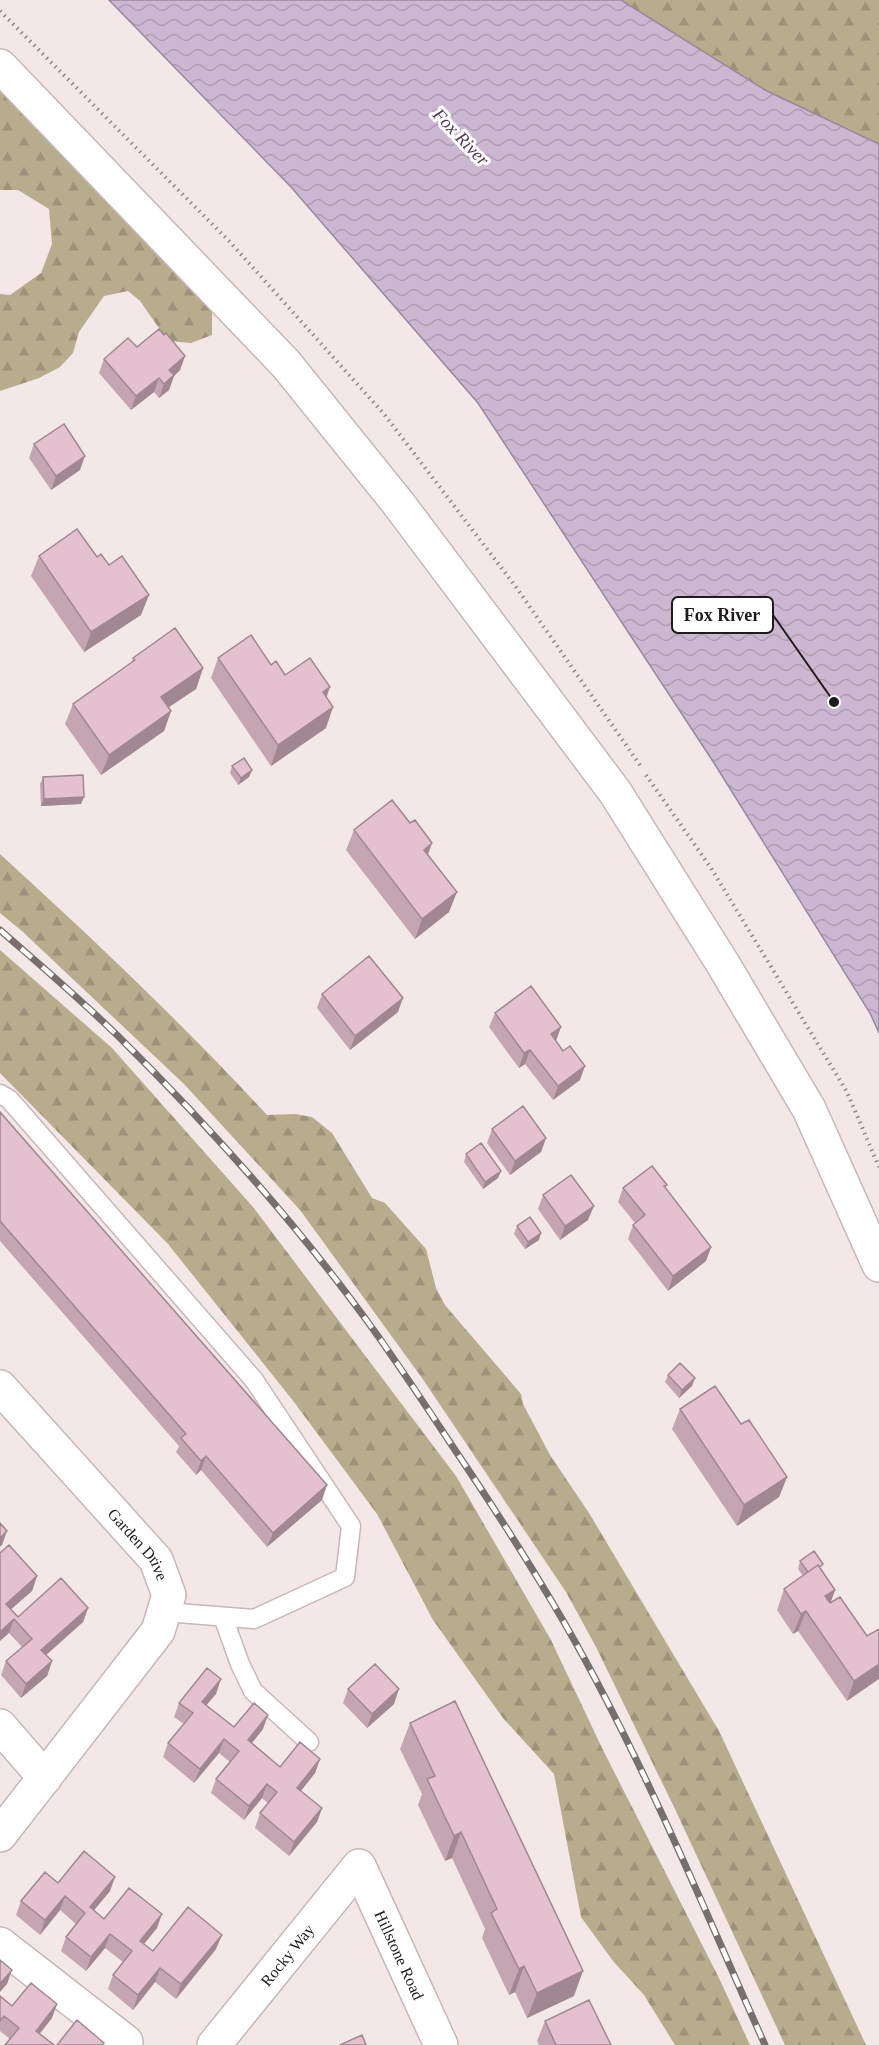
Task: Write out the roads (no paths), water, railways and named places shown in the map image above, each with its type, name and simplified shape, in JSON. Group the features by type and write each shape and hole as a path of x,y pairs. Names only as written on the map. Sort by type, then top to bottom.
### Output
{"street":[{"path":"0,66 286,364 398,502 615,792 723,964 809,1109 879,1265"},
{"name":"Garden Drive","path":"0,1387 156,1560 169,1595 158,1631 0,1835"},
{"path":"0,1726 45,1778"},
{"name":"Rocky Way","path":"214,2045 358,1866"},
{"name":"Hillstone Road","path":"358,1866 441,2045"},
{"path":"0,1944 126,2042"}],"lane":[{"path":"0,1094 9,1099 254,1380 351,1526 345,1578 254,1619 165,1612"},
{"path":"223,1617 240,1664 253,1691 309,1742"}],"water":[{"path":"109,0 621,0 765,90 879,144 879,1033 870,1013 714,763 478,403 291,187"}],"railway":[{"path":"0,930 75,995 183,1102 276,1205 334,1277 396,1362 510,1533 593,1675 646,1779 765,2045"}],"place":[{"name":"Fox River","path":"834,702"}]}
